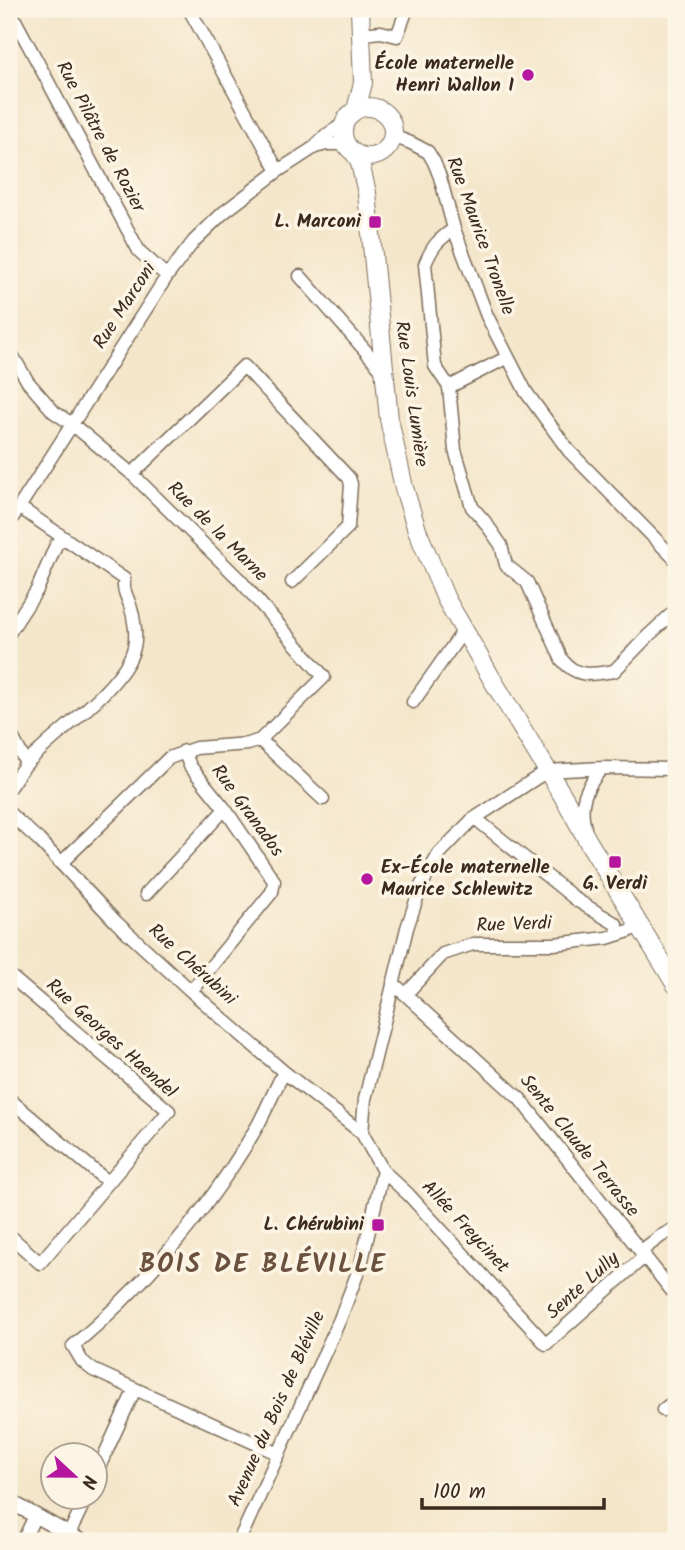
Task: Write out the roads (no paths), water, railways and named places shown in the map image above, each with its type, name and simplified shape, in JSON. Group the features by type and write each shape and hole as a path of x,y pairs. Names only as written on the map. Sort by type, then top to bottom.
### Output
{"main road":[{"path":"360,9 363,83 374,108"},
{"path":"350,117 362,108 374,108 385,114 393,130 388,148 378,156 366,158 350,149 343,137 350,117 363,83"},
{"name":"Rue Louis Lumière","path":"350,149 360,163 367,193 390,419 407,498 417,530 446,599 676,985"},
{"name":"Rue Louis Lumière","path":"367,193 369,176 378,156"}],"street":[{"name":"Rue Pilâtre de Rozier","path":"9,9 139,251 167,276"},
{"path":"189,9 278,171"},
{"path":"361,34 381,32 397,36 407,9"},
{"name":"Rue Marconi","path":"9,523 167,276 194,241 223,213 315,147 350,117"},
{"name":"Rue Maurice Tronelle","path":"393,136 428,152 440,177 454,229 486,316 526,392 569,452 676,560"},
{"name":"Rue Marconi","path":"315,147 327,144 350,149"},
{"path":"454,229 431,248 425,264 435,366 449,387 455,450 472,507 501,545 506,565 527,582 562,660 570,668 583,674 614,671 676,610"},
{"path":"300,276 384,372"},
{"name":"Rue de la Marne","path":"9,350 28,382 54,412 132,474 239,579 324,677 260,740"},
{"path":"449,387 508,357"},
{"path":"132,474 244,366 349,478 351,484 348,527 292,582"},
{"path":"9,788 26,763 96,701 128,663 136,634 132,611 123,591 124,579 19,507"},
{"path":"9,634 37,590 62,537"},
{"path":"413,702 464,630"},
{"path":"9,731 26,763"},
{"path":"61,863 169,758 196,748 248,744 260,740 323,799"},
{"name":"Rue Granados","path":"184,751 190,766 225,809 274,881 272,892 191,990"},
{"path":"589,843 583,820 583,805 586,791 601,768"},
{"path":"362,1133 365,1099 407,928 421,886 439,854 472,820 547,771 601,768 676,769"},
{"path":"146,894 225,809"},
{"name":"Rue Chérubini","path":"9,813 39,840 116,922 191,990 284,1072 362,1133"},
{"path":"481,823 578,901 616,924 620,934"},
{"name":"Rue Verdi","path":"406,994 443,954 473,944 554,944 607,938 629,931 640,924"},
{"name":"Rue Georges Haendel","path":"9,975 169,1111 40,1263 9,1235"},
{"name":"Sente Claude Terrasse","path":"393,983 520,1099 676,1296"},
{"path":"279,1454 93,1370 82,1361 73,1346 138,1284 201,1211 258,1124 284,1072"},
{"path":"9,1099 108,1182"},
{"name":"Allée Freycinet","path":"362,1133 383,1171 408,1194 546,1344"},
{"name":"Avenue du Bois de Bléville","path":"239,1541 340,1319 361,1264 383,1171"},
{"path":"643,1254 661,1236 676,1228"},
{"name":"Sente Lully","path":"546,1344 643,1254"},
{"path":"108,1448 135,1389"},
{"path":"663,1410 676,1400"},
{"path":"9,1501 75,1538 82,1512"},
{"path":"23,1541 35,1516"}],"place":[{"name":"École maternelle Henri Wallon I","path":"528,75"},
{"name":"L. Marconi","path":"375,222"},
{"name":"G. Verdi","path":"615,862"},
{"name":"Ex-École maternelle Maurice Schlewitz","path":"367,879"},
{"name":"L. Chérubini","path":"378,1225"}],"district":[{"name":"BOIS DE BLÉVILLE","path":"263,1265"}]}
